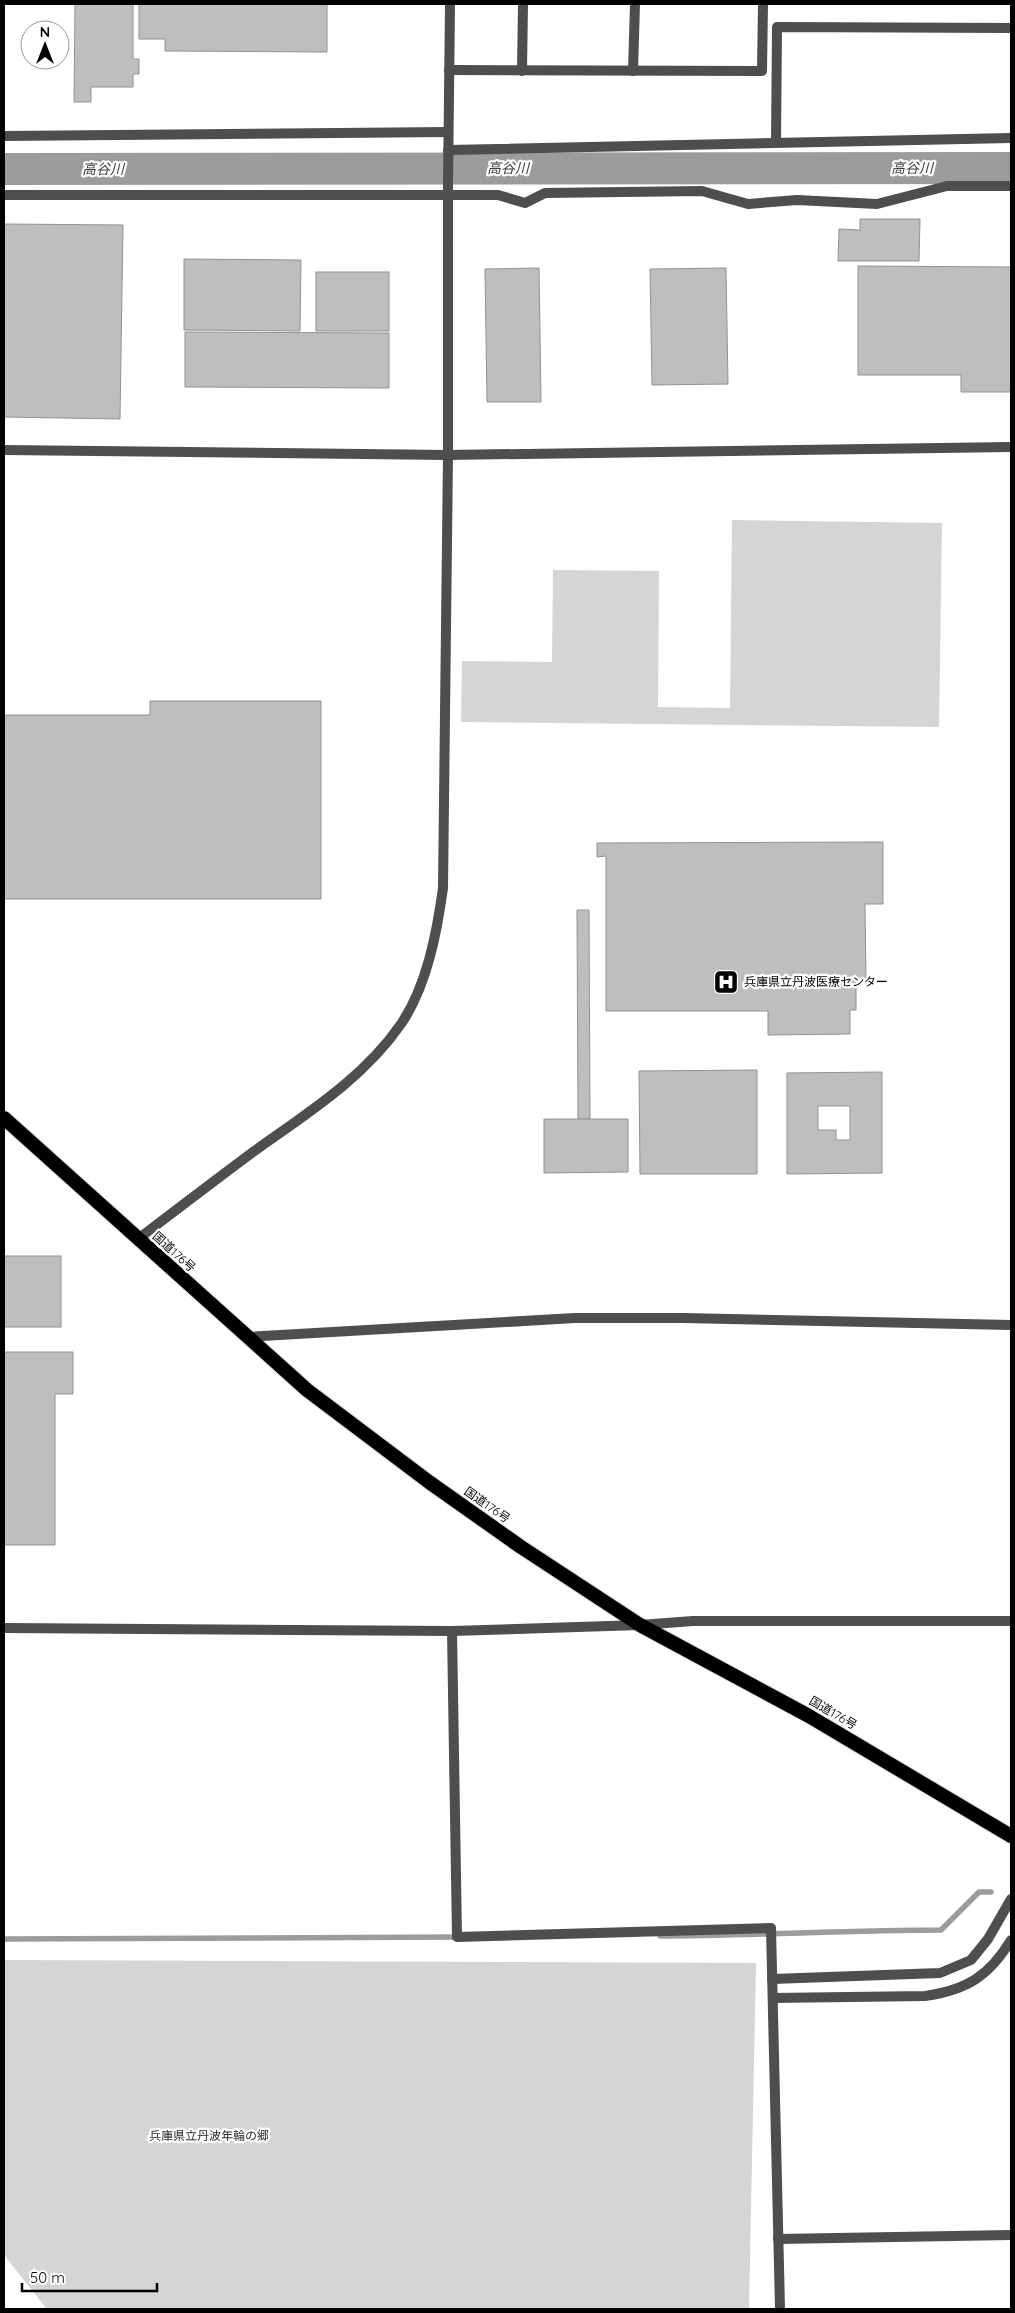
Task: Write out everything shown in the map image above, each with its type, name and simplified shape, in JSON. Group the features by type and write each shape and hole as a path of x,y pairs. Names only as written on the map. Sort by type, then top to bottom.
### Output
{"highway":[{"name":"国道176号","path":"4,1118 307,1390 429,1482 521,1547 640,1625 809,1716 1011,1836"}],"street":[{"path":"138,1239 254,1152 321,1105 372,1059 402,1023 419,987 435,943 444,888 450,4"},
{"path":"522,70 523,4"},
{"path":"633,70 635,4"},
{"path":"449,70 762,71 763,4"},
{"path":"776,143 777,27 1011,28"},
{"path":"4,136 448,132"},
{"path":"448,150 1011,138"},
{"path":"4,195 448,190 498,195 525,203 545,193 702,191 748,204 797,200 877,204 947,186 1011,186"},
{"path":"4,450 448,455 1011,446"},
{"path":"247,1337 575,1318 683,1318 1011,1325"},
{"path":"4,1628 452,1631 640,1625 693,1621 1011,1621"},
{"path":"452,1631 457,1937 771,1928 780,2309"},
{"path":"772,1979 940,1973 970,1960 988,1938 1011,1899"},
{"path":"773,1998 925,1996 944,1993 969,1985 988,1971 1011,1940"},
{"path":"778,2239 1011,2235"}],"green space":[{"path":"732,520 942,523 939,727 461,722 462,661 552,662 553,570 659,571 658,707 730,708"},
{"name":"兵庫県立丹波年輪の郷","path":"4,1960 756,1963 749,2309 47,2309 4,2255"}],"building":[{"path":"75,4 133,4 133,59 139,59 139,74 133,74 133,87 91,87 91,102 74,102"},
{"path":"139,4 327,4 327,52 165,51 165,39 139,39"},
{"path":"860,219 920,219 919,261 838,261 839,229 860,230"},
{"path":"4,224 123,225 120,419 4,417"},
{"path":"184,259 301,260 300,331 184,330"},
{"path":"858,266 1011,267 1011,392 961,392 961,375 858,375"},
{"path":"539,268 541,402 487,402 485,269"},
{"path":"726,268 728,384 652,385 650,269"},
{"path":"316,272 389,272 389,331 316,331"},
{"path":"185,332 389,333 389,388 185,387"},
{"path":"150,701 321,701 321,899 4,899 4,715 150,715"},
{"path":"883,842 883,904 865,904 866,981 856,981 856,1010 850,1010 850,1034 768,1035 768,1011 606,1011 606,856 597,857 597,843"},
{"path":"577,910 589,910 590,1119 578,1119"},
{"path":"757,1070 757,1174 640,1174 639,1071"},
{"path":"882,1072 882,1173 787,1174 787,1073","holes":["818,1106 850,1106 850,1140 836,1140 836,1130 818,1130"]},
{"path":"544,1119 628,1119 628,1172 544,1173"},
{"path":"4,1256 61,1256 61,1327 4,1327"},
{"path":"4,1352 73,1352 73,1394 55,1394 55,1545 4,1545"}],"waterway":[{"name":"高谷川","path":"4,169 1011,168"},
{"path":"660,1936 941,1930 979,1892 991,1892"},
{"path":"4,1939 458,1937"}],"place":[{"name":"兵庫県立丹波医療センター","path":"726,982"}]}
